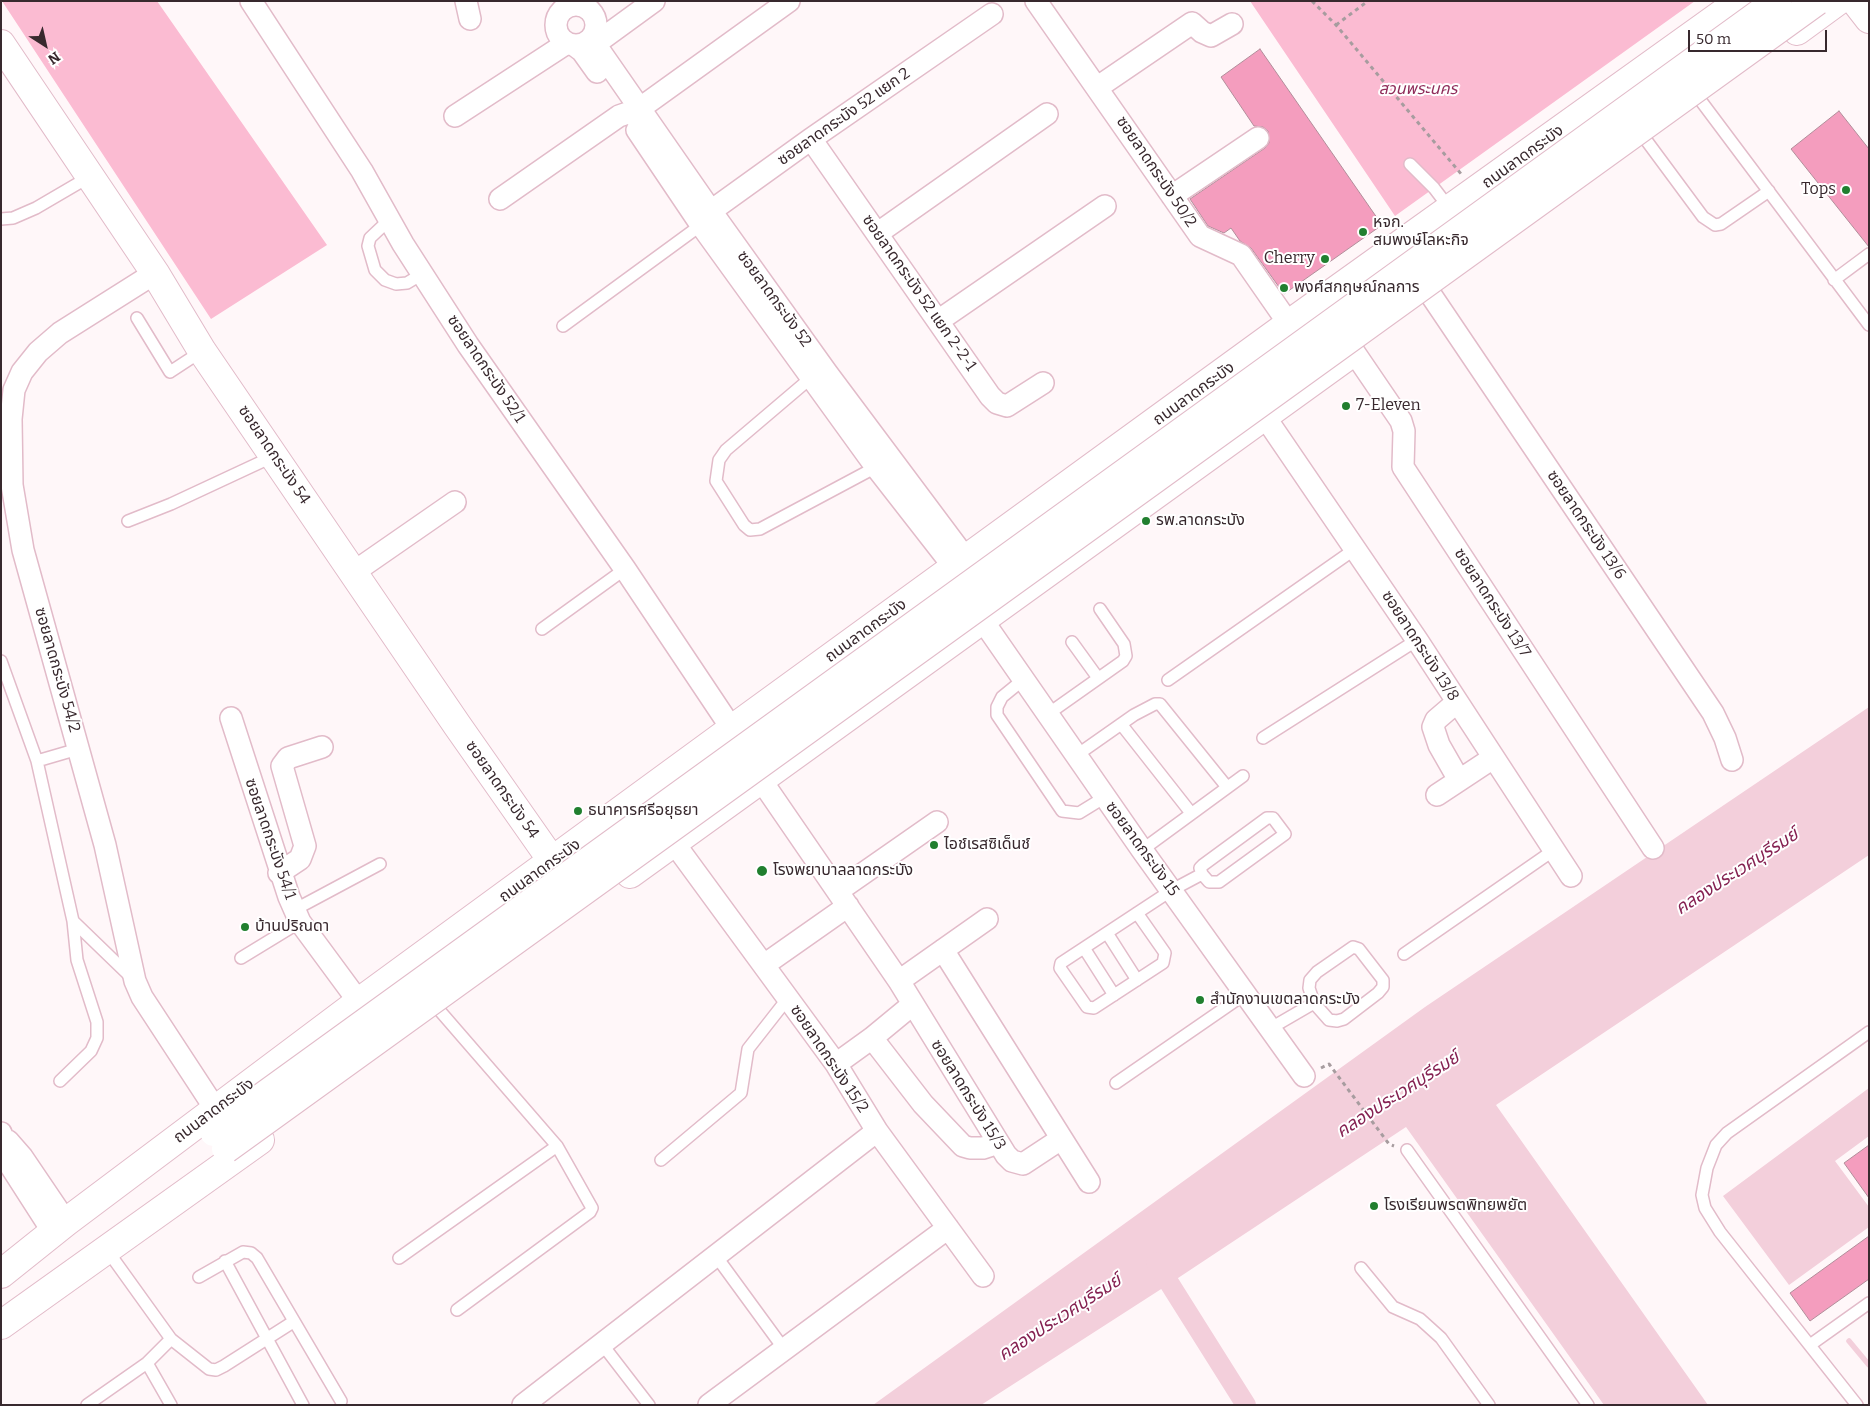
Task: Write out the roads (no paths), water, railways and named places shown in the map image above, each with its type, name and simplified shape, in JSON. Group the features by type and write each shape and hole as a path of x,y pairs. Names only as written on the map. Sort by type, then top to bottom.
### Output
{"main road":[{"path":"2,1278 222,1126 1777,1"},
{"path":"1,1325 14,1310 1817,1"},
{"path":"1,1343 10,1334 14,1310 107,1250 983,621 1838,1"},
{"path":"1855,1 1869,19"},
{"name":"ถนนลาดกระบัง","path":"2,1278 59,1227 360,1002 1729,4"},
{"name":"ซอยลาดกระบัง 54","path":"1,44 155,273 202,351 584,907"}],"street":[{"name":"ซอยลาดกระบัง 52/1","path":"251,1 362,171 422,274 474,353 625,569 732,729"},
{"path":"454,116 654,1"},
{"path":"500,199 619,116 632,111 789,1"},
{"name":"ซอยลาดกระบัง 50/2","path":"1036,1 1098,87 1200,236 1241,255 1289,324"},
{"name":"ซอยลาดกระบัง 52","path":"583,41 596,23 594,15 588,8 579,4 559,5 555,24 560,38 583,41 706,218 820,376 884,464 960,563"},
{"name":"ซอยลาดกระบัง 52 แยก 2","path":"706,218 811,139 992,14"},
{"path":"1098,87 1192,24 1211,36 1232,24"},
{"path":"878,233 1047,114"},
{"path":"1172,196 1258,138"},
{"name":"ซอยลาดกระบัง 52 แยก 2-2-1","path":"811,139 938,322 997,403 1008,406 1043,383"},
{"path":"938,322 1106,206"},
{"name":"ซอยลาดกระบัง 54/2","path":"155,273 60,333 38,352 22,372 14,390 11,419 12,485 23,550 105,845 135,981 142,997 216,1110"},
{"name":"ซอยลาดกระบัง 13/6","path":"1431,295 1713,713 1725,738 1732,760"},
{"name":"ซอยลาดกระบัง 13/7","path":"1354,352 1401,421 1404,431 1403,467 1652,848"},
{"name":"ซอยลาดกระบัง 13/8","path":"1265,417 1417,640 1571,876"},
{"path":"354,572 455,502"},
{"name":"ซอยลาดกระบัง 15","path":"983,621 1142,850 1304,1076"},
{"path":"1456,702 1436,720 1433,727 1439,745 1459,780"},
{"name":"ซอยลาดกระบัง 54/1","path":"231,718 279,873 298,916 360,1002"},
{"path":"279,873 300,860 305,853 305,846 282,766 284,762 322,747"},
{"path":"1438,794 1493,758"},
{"name":"ซอยลาดกระบัง 15/3","path":"761,780 899,981 1006,1155 1018,1164 1023,1164 1061,1139"},
{"path":"764,965 937,822"},
{"name":"ซอยลาดกระบัง 15/2","path":"674,843 836,1064 877,1131 983,1276"},
{"path":"899,981 987,919"},
{"path":"943,950 1089,1182"},
{"path":"836,1064 872,1038 912,1005"},
{"path":"872,1038 923,1104 963,1146 983,1148 998,1143"},
{"path":"523,1405 877,1131"},
{"path":"2,1134 10,1164 59,1227"},
{"path":"709,1405 948,1228"}],"lane":[{"path":"1701,102 1869,325"},
{"path":"1646,140 1709,223 1715,225 1722,224 1769,190"},
{"path":"1410,164 1434,188 1450,209"},
{"path":"1,219 13,218 36,208 90,176"},
{"path":"563,326 706,218"},
{"path":"389,220 370,238 368,246 375,270 385,280 396,284 406,283 422,274"},
{"path":"1834,280 1869,254"},
{"path":"137,318 170,372 202,351"},
{"path":"820,376 806,382 726,450 719,460 716,481 744,525 750,530 760,530 884,464"},
{"path":"128,521 171,504 274,456"},
{"path":"1168,680 1355,549"},
{"path":"542,629 625,569"},
{"path":"1048,714 1123,661 1126,656 1124,644 1100,608"},
{"path":"1263,738 1417,640"},
{"path":"1072,642 1098,678"},
{"path":"1,661 37,761 72,921 77,960 97,1022 97,1038 90,1050 60,1081"},
{"path":"1024,679 1002,697 997,707 997,715 1062,811 1079,813 1106,797"},
{"path":"1077,755 1122,724 1155,704 1160,704 1227,787"},
{"path":"1122,724 1191,814"},
{"path":"37,761 78,749"},
{"path":"1142,850 1242,776"},
{"path":"1267,818 1273,818 1285,834 1219,882 1209,882 1202,874 1200,868 1203,864 1267,818"},
{"path":"1404,954 1554,850"},
{"path":"241,958 298,916 380,864"},
{"path":"1138,913 1165,953 1163,963 1094,1008 1087,1007 1060,968 1061,964 1172,890 1202,874"},
{"path":"72,921 135,981"},
{"path":"1107,933 1137,980"},
{"path":"1353,947 1359,948 1383,980 1382,987 1378,993 1344,1019 1330,1020 1314,1002 1309,988 1310,980 1317,972 1353,947"},
{"path":"1084,948 1114,995"},
{"path":"1116,1083 1245,994"},
{"path":"661,1160 741,1093 748,1049 788,998"},
{"path":"1271,1028 1314,1002"},
{"path":"440,1011 557,1146 592,1208 590,1212 457,1310"},
{"path":"1857,1405 1720,1232 1705,1208 1702,1195 1707,1168 1716,1145 1727,1133 1869,1032"},
{"path":"399,1258 557,1146"},
{"path":"1406,1150 1588,1405"},
{"path":"107,1250 171,1339 210,1369 216,1370 293,1322"},
{"path":"199,1277 225,1261 248,1251 257,1258 341,1401"},
{"path":"716,1256 784,1350"},
{"path":"225,1261 303,1405"},
{"path":"1361,1268 1393,1307 1420,1319 1441,1338 1489,1405"},
{"path":"1810,1345 1869,1303"},
{"path":"87,1405 147,1363 171,1339"},
{"path":"602,1344 649,1405"},
{"path":"147,1363 167,1403"}],"water":[{"name":"คลองประเวศบุรีรมย์","path":"1869,707 1869,855 1496,1105 1708,1405 1604,1405 1406,1127 1169,1284 981,1405 873,1405 1425,1007"},
{"path":"1869,1088 1869,1136 1835,1161 1869,1207 1869,1227 1789,1285 1723,1196"}],"waterway":[{"path":"1156,1262 1246,1405"},
{"path":"1849,1341 1869,1365"}],"place":[{"name":"Tops","path":"1846,190"},
{"name":"หจก. สมพงษ์โลหะกิจ","path":"1363,232"},
{"name":"Cherry","path":"1325,259"},
{"name":"พงศ์สกฤษณ์กลการ","path":"1284,288"},
{"name":"7-Eleven","path":"1346,406"},
{"name":"รพ.ลาดกระบัง","path":"1146,521"},
{"name":"ธนาคารศรีอยุธยา","path":"578,811"},
{"name":"ไอช์เรสซิเด็นช์","path":"934,845"},
{"name":"โรงพยาบาลลาดกระบัง","path":"762,871"},
{"name":"บ้านปริณดา","path":"245,927"},
{"name":"สำนักงานเขตลาดกระบัง","path":"1200,1000"},
{"name":"โรงเรียนพรตพิทยพยัต","path":"1374,1206"}],"park label":[{"name":"สวนพระนคร","path":"1418,90"}]}
